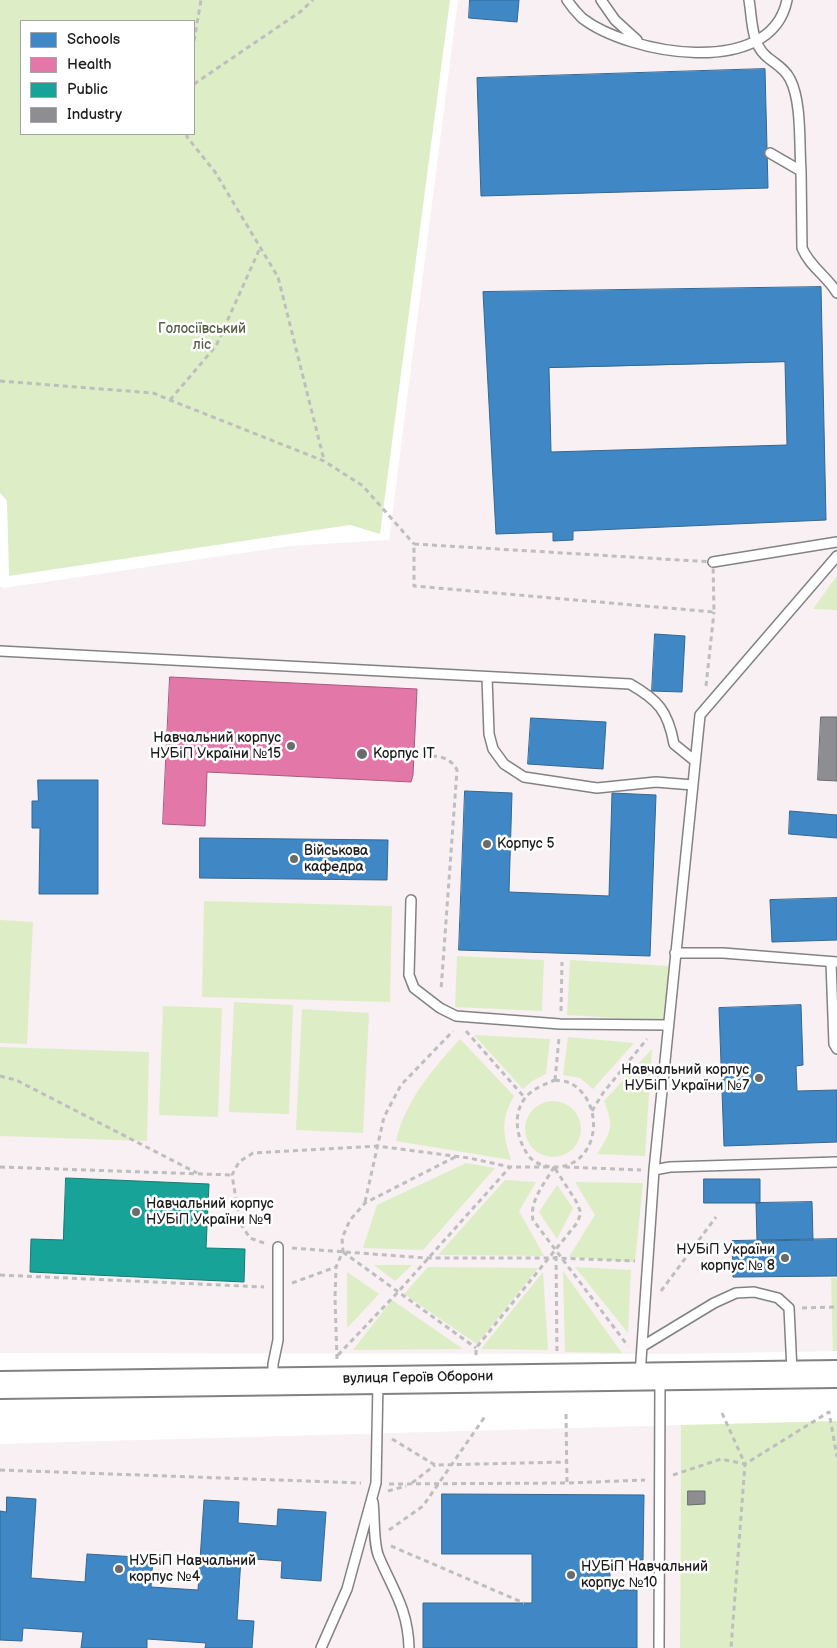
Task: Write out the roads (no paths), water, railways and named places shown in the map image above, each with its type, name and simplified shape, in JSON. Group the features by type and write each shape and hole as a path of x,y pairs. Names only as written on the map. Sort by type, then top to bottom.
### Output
{"street":[{"name":"вулиця Героїв Оборони","path":"0,1385 378,1379 648,1370 837,1374"}],"lane":[{"path":"567,0 582,17 600,28 643,46 676,52 732,50 755,41 774,26 783,14 787,0"},
{"path":"601,0 615,20 643,46"},
{"path":"749,0 755,41 764,54 780,66 789,77 796,93 801,171 802,248 807,259 837,293"},
{"path":"770,153 801,171"},
{"path":"713,562 837,542"},
{"path":"659,1648 659,1480 648,1370 643,1346 654,1170 700,715 837,556"},
{"path":"0,651 630,684 646,693 661,708 670,721 674,744 695,761"},
{"path":"487,677 489,734 493,749 504,764 524,777 597,788 656,782 693,785"},
{"path":"411,900 409,975 414,988 458,1020 560,1024 668,1025"},
{"path":"675,953 723,953 834,962 834,1044 837,1049"},
{"path":"654,1170 670,1166 837,1162"},
{"path":"273,1381 273,1364 278,1340 278,1248"},
{"path":"643,1346 736,1293 754,1292 778,1298 788,1308 792,1374"},
{"path":"321,1648 347,1589 376,1483 378,1379"},
{"path":"373,1496 378,1555 392,1582 402,1608 408,1628 409,1648"}],"place":[{"name":"Навчальний корпус НУБіП України №15","path":"291,746"},
{"name":"Корпус ІТ","path":"362,754"},
{"name":"Корпус 5","path":"487,844"},
{"name":"Військова кафедра","path":"294,859"},
{"name":"Навчальний корпус НУБіП України №7","path":"759,1078"},
{"name":"Навчальний корпус НУБіП України №9","path":"136,1212"},
{"name":"НУБіП України корпус № 8","path":"785,1258"},
{"name":"НУБіП Навчальний корпус №4","path":"119,1569"},
{"name":"НУБіП Навчальний корпус №10","path":"571,1575"}],"park label":[{"name":"Голосіївський ліс","path":"202,338"}]}
